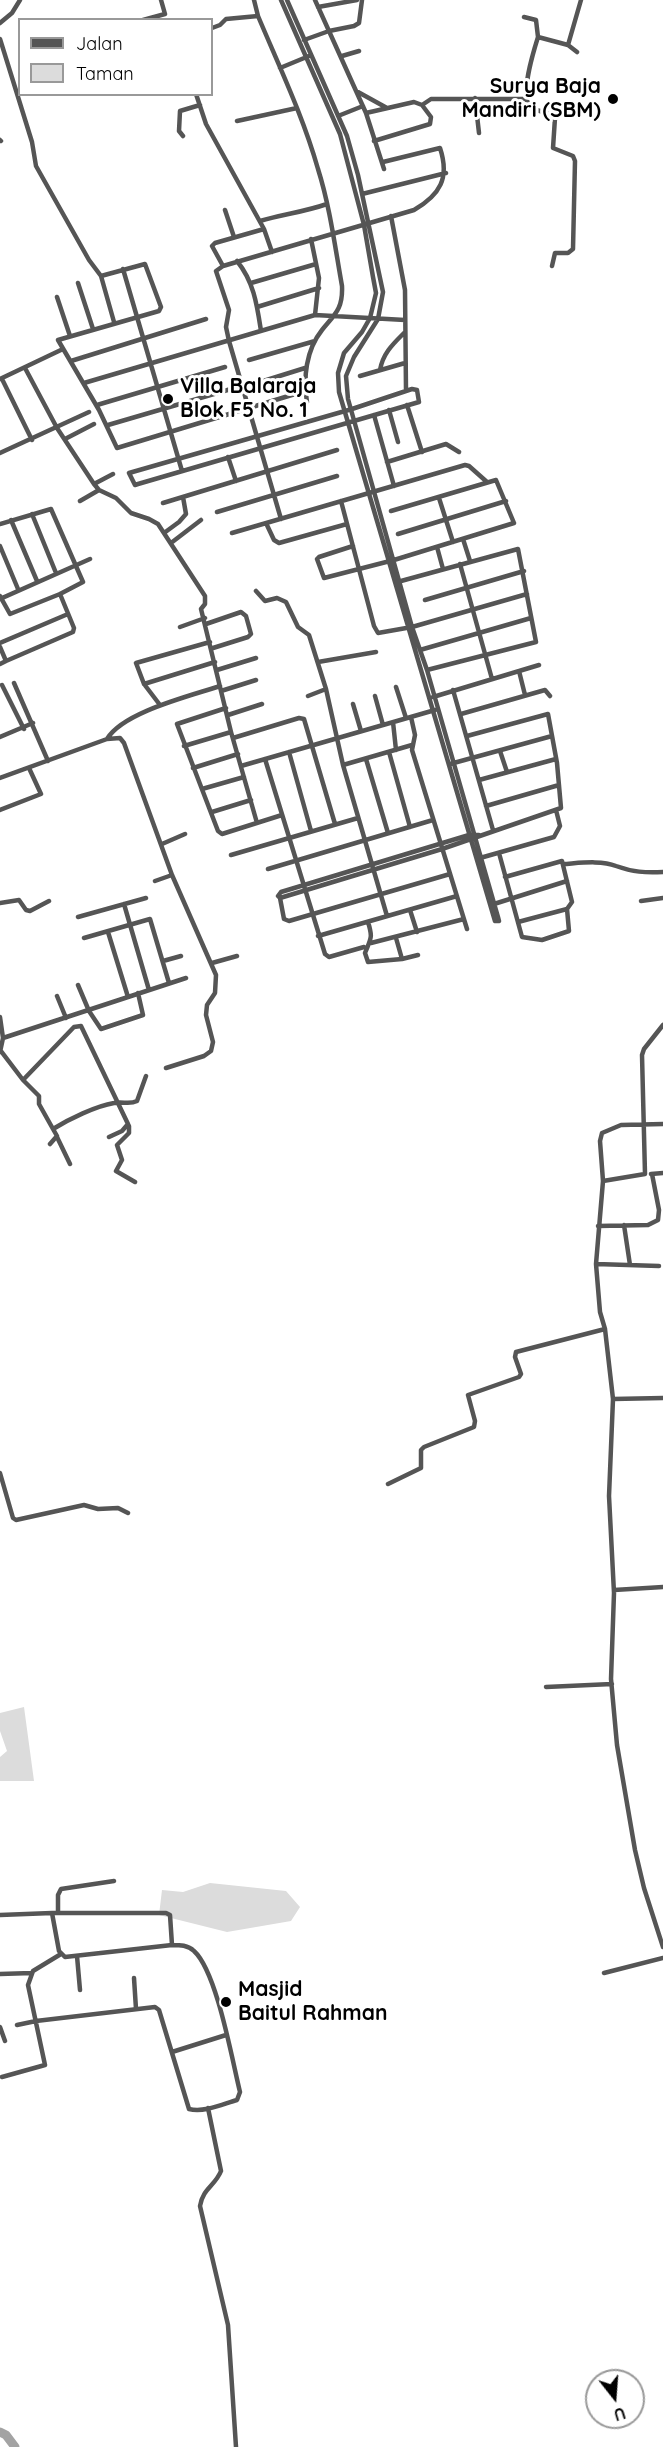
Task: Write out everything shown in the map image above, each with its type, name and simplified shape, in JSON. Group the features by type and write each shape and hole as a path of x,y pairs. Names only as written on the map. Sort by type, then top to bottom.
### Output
{"street":[{"path":"0,22 12,13 20,0"},
{"path":"161,0 165,14 169,18"},
{"path":"254,0 258,16 297,108 318,168 342,286 343,299 335,316 315,341 305,368 307,402"},
{"path":"281,0 336,117 362,194 376,293 370,318 362,332 344,353 338,373 339,392 349,410"},
{"path":"287,0 302,41"},
{"path":"315,0 366,113 384,169"},
{"path":"318,7 357,0"},
{"path":"302,41 329,31 354,26 359,22 362,0"},
{"path":"568,45 581,0"},
{"path":"150,18 165,14"},
{"path":"213,28 218,27 226,19 258,16"},
{"path":"524,17 536,20 538,37 532,56 525,99 530,108 553,115 555,118 553,148 573,156 575,161 573,249 568,253 555,253 552,266"},
{"path":"538,37 568,45 577,51"},
{"path":"0,39 32,142 32,155 36,166 100,276 114,322"},
{"path":"342,56 359,51"},
{"path":"280,68 309,56"},
{"path":"357,92 387,108"},
{"path":"197,96 206,124 260,221 272,252"},
{"path":"422,105 432,98 525,99"},
{"path":"475,98 480,133"},
{"path":"366,113 414,102 422,105 431,117 430,124 374,141"},
{"path":"183,136 179,131 180,111 200,105"},
{"path":"336,117 363,106"},
{"path":"237,121 297,108"},
{"path":"345,139 383,292 378,319 354,357 346,376 349,410 410,628 494,904 498,921 495,921 489,904 473,836"},
{"path":"282,519 229,340 226,327 229,310 216,271 237,261 414,210 429,201 441,186 446,173 442,151 438,148 383,162"},
{"path":"362,194 446,173"},
{"path":"260,221 289,213 295,214 327,204"},
{"path":"225,210 234,237"},
{"path":"391,216 405,290 406,391"},
{"path":"223,266 212,246 215,243 264,229"},
{"path":"310,239 320,278 315,315"},
{"path":"237,261 251,284 261,331"},
{"path":"100,276 143,264 147,265 161,307 159,310 58,340 108,425 117,448 305,391"},
{"path":"251,284 316,264"},
{"path":"123,269 182,471"},
{"path":"78,283 93,329"},
{"path":"257,306 319,288"},
{"path":"57,297 70,336"},
{"path":"84,382 315,315 405,320"},
{"path":"71,362 206,319"},
{"path":"380,370 382,360 391,345 405,332"},
{"path":"249,360 315,341"},
{"path":"32,440 1,379 63,349"},
{"path":"360,376 405,363"},
{"path":"25,368 57,428 94,484 99,490 116,498 131,513 149,519 164,533 205,596 205,604 201,609 213,648 231,732 257,823"},
{"path":"97,405 225,368"},
{"path":"257,382 305,368"},
{"path":"108,425 231,389"},
{"path":"417,390 420,400 135,485 129,473 349,410 406,391 417,390"},
{"path":"407,405 422,452"},
{"path":"389,410 398,442"},
{"path":"0,453 89,412"},
{"path":"374,415 393,486"},
{"path":"65,440 94,424"},
{"path":"387,462 446,444 459,452"},
{"path":"163,503 337,450"},
{"path":"228,457 236,481"},
{"path":"232,533 465,465 487,482"},
{"path":"94,484 113,474"},
{"path":"217,512 337,476"},
{"path":"353,546 317,559 324,578 513,525 514,520 498,481 487,482 391,511"},
{"path":"80,501 99,490"},
{"path":"164,533 185,517 187,512 183,497"},
{"path":"439,498 453,542"},
{"path":"341,501 376,631 381,633 410,628 527,594"},
{"path":"398,534 506,501"},
{"path":"0,524 51,509 76,565 82,584 10,614 0,598 18,589 56,573 76,565 90,559"},
{"path":"32,514 56,573"},
{"path":"11,520 37,581"},
{"path":"171,543 201,520"},
{"path":"266,524 274,540 279,543 347,524"},
{"path":"463,539 470,561"},
{"path":"0,546 18,589"},
{"path":"437,547 443,569"},
{"path":"400,581 517,549 524,571 536,642 427,670"},
{"path":"392,560 400,581 410,628 427,670 431,698"},
{"path":"460,564 492,679"},
{"path":"424,600 524,571"},
{"path":"256,591 265,601 277,598 286,602 298,627 309,635 326,689 343,765 387,916"},
{"path":"0,664 73,632 74,628 60,594"},
{"path":"180,627 241,612 246,616 251,634 248,637 213,648"},
{"path":"6,661 0,645 68,614"},
{"path":"420,650 531,618"},
{"path":"160,705 144,684 136,667 138,661 210,642"},
{"path":"318,662 376,652"},
{"path":"217,670 255,658"},
{"path":"144,684 215,662"},
{"path":"431,698 539,664"},
{"path":"519,671 525,695"},
{"path":"107,740 116,726 160,705 256,680"},
{"path":"14,683 48,761"},
{"path":"2,685 24,729"},
{"path":"396,687 415,735 412,745 467,929"},
{"path":"308,696 326,689"},
{"path":"453,690 493,830"},
{"path":"461,714 545,690 550,696"},
{"path":"375,696 383,725"},
{"path":"353,704 361,731"},
{"path":"228,715 262,705"},
{"path":"226,708 177,724 220,833 282,815"},
{"path":"241,766 434,710"},
{"path":"450,874 286,920 280,898 303,887 441,847 562,807 556,759 549,718 546,713 467,736"},
{"path":"233,738 302,718 306,721 335,824"},
{"path":"393,722 396,750"},
{"path":"0,737 24,729 33,723"},
{"path":"184,746 231,732"},
{"path":"451,764 552,736"},
{"path":"0,778 107,740 120,738 124,743 172,875 216,975 215,993 207,1005 206,1015 213,1042 211,1051 204,1056 166,1068"},
{"path":"343,765 412,745"},
{"path":"500,751 507,772"},
{"path":"289,752 311,831"},
{"path":"389,752 410,827"},
{"path":"193,768 238,754"},
{"path":"265,759 318,936 327,957 364,947"},
{"path":"366,759 388,833"},
{"path":"479,780 556,759"},
{"path":"0,810 41,794 29,768"},
{"path":"202,789 244,777"},
{"path":"486,806 559,785"},
{"path":"212,812 251,800"},
{"path":"480,858 554,837 561,826 556,810"},
{"path":"231,855 358,818"},
{"path":"268,869 433,820"},
{"path":"162,844 185,834"},
{"path":"499,853 522,938 542,940 569,932 567,909"},
{"path":"505,877 561,861 564,864 615,865 635,872 663,872"},
{"path":"518,922 567,909 572,902 564,864"},
{"path":"154,881 172,875"},
{"path":"494,904 567,881"},
{"path":"318,936 457,896"},
{"path":"78,917 146,898"},
{"path":"641,901 663,898"},
{"path":"0,903 18,899 26,910 30,911 50,901"},
{"path":"124,904 149,990"},
{"path":"410,910 417,932"},
{"path":"371,943 464,919"},
{"path":"84,938 150,920 170,983"},
{"path":"368,922 372,936 365,953 370,963 418,955"},
{"path":"108,932 128,997"},
{"path":"396,938 402,959"},
{"path":"163,961 181,956"},
{"path":"212,963 237,956"},
{"path":"3,1038 186,978"},
{"path":"78,985 88,1011 101,1029 142,1015 144,1012 138,993"},
{"path":"57,996 66,1018"},
{"path":"0,1017 3,1038 0,1051 39,1096 39,1104 70,1164"},
{"path":"23,1080 79,1025 83,1029 129,1126 129,1133 117,1145 122,1160 116,1171 135,1182"},
{"path":"645,1174 642,1055 663,1025"},
{"path":"53,1129 65,1121 118,1102 131,1104 137,1101 146,1076"},
{"path":"663,1124 621,1125 603,1133 600,1141 603,1180 596,1264 600,1312 605,1329 614,1399 609,1496 614,1590 612,1684 617,1745 635,1850 644,1888 663,1947"},
{"path":"109,1137 129,1126"},
{"path":"50,1144 57,1136"},
{"path":"603,1180 663,1173"},
{"path":"598,1226 648,1225 658,1220 659,1210 652,1174"},
{"path":"624,1225 630,1265"},
{"path":"596,1264 659,1266"},
{"path":"388,1484 421,1467 421,1450 424,1448 474,1427 475,1421 468,1395 519,1377 521,1374 515,1357 516,1352 605,1329"},
{"path":"614,1399 663,1398"},
{"path":"0,1476 13,1518 16,1520 84,1505 98,1509 117,1508 128,1513"},
{"path":"614,1590 663,1587"},
{"path":"546,1687 612,1684"},
{"path":"60,1954 55,1913 61,1889 114,1881"},
{"path":"0,1915 166,1913 170,1916 172,1926 172,1945"},
{"path":"16,2025 152,2007 158,2009 188,2106 195,2110 208,2108 237,2100 240,2097 214,1990 200,1959 193,1950 183,1945 172,1945 65,1957 60,1954"},
{"path":"3,2077 45,2065 28,1988 32,1973 42,1964 60,1954"},
{"path":"77,1956 80,1990"},
{"path":"604,1973 663,1958"},
{"path":"0,1974 32,1973"},
{"path":"134,1978 136,2009"},
{"path":"0,2027 5,2040"},
{"path":"172,2052 225,2035"},
{"path":"208,2108 221,2171 218,2179 203,2192 200,2206 228,2325 236,2447"}],"green space":[{"path":"24,1707 34,1781 0,1781 0,1757 7,1751 0,1731 0,1713"},
{"path":"210,1883 286,1891 300,1907 291,1921 227,1932 159,1915 162,1890 183,1892"}],"waterway":[{"path":"0,2432 6,2435 15,2447"}],"place":[{"name":"Surya Baja Mandiri (SBM)","path":"613,99"},
{"name":"Villa Balaraja Blok F5 No. 1","path":"168,399"},
{"name":"Masjid Baitul Rahman","path":"226,2002"}]}
